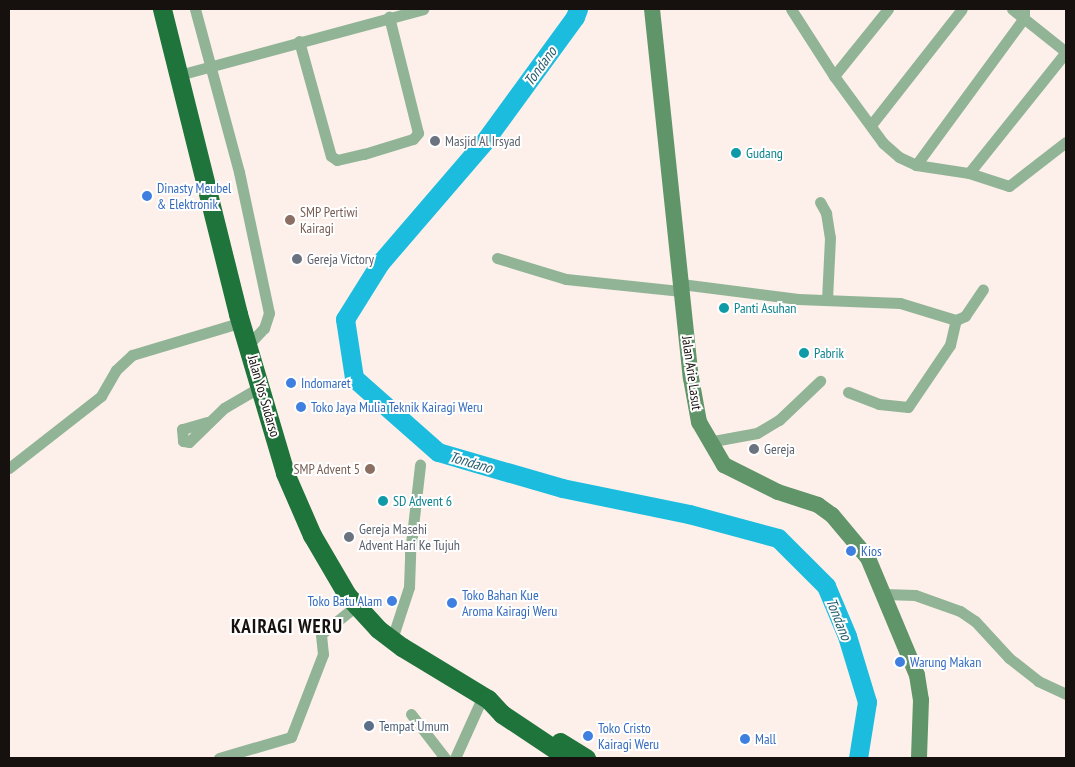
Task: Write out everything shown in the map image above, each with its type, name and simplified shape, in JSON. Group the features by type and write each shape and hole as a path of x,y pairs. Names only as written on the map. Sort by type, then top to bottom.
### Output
{"highway":[{"name":"Jalan Yos Sudarso","path":"162,9 260,387 285,473 312,535 356,606 392,639 489,700"},
{"path":"489,700 502,714 568,758"},
{"path":"489,700 523,716 586,758"}],"main road":[{"name":"Jalan Arie Lasut","path":"652,9 693,397 708,442 724,465 778,492 818,505 832,515 868,558 917,675 921,700 919,758"}],"street":[{"path":"195,9 239,172 269,313 264,328 249,344"},
{"path":"179,75 423,9"},
{"path":"793,9 834,76 883,142 898,157 916,165 969,173 1009,186 1066,142"},
{"path":"834,76 888,9"},
{"path":"871,125 962,9"},
{"path":"969,173 1066,52 1024,13 1012,9"},
{"path":"916,165 1024,13"},
{"path":"299,41 330,156 337,160 364,154 413,140 418,133 389,17"},
{"path":"820,202 826,213 830,238 827,300"},
{"path":"497,258 566,279 827,300 900,303 956,320 965,316 983,289"},
{"path":"848,392 879,404 908,406 950,345 956,320"},
{"path":"9,468 101,396 116,370 132,355 242,322"},
{"path":"708,442 757,433 779,420 820,382"},
{"path":"207,422 224,408 260,387"},
{"path":"392,639 409,587 410,554 420,465"},
{"path":"884,594 915,595 960,611 975,621 1009,658 1038,681 1066,694"},
{"path":"219,758 290,737 323,654 321,634 356,606"},
{"path":"455,758 489,700"},
{"path":"411,714 445,758"}],"waterway":[{"name":"Tondano","path":"578,9 575,17 484,142 380,263 345,319 354,378 438,452 562,488 689,514 778,538 826,586 847,636 867,702 858,758"}],"place":[{"name":"Masjid Al Irsyad","path":"435,141"},
{"name":"Gudang","path":"736,153"},
{"name":"Dinasty Meubel & Elektronik","path":"147,196"},
{"name":"SMP Pertiwi Kairagi","path":"290,220"},
{"name":"Gereja Victory","path":"297,259"},
{"name":"Panti Asuhan","path":"724,308"},
{"name":"Pabrik","path":"804,353"},
{"name":"Indomaret","path":"291,383"},
{"name":"Toko Jaya Mulia Teknik Kairagi Weru","path":"301,407"},
{"name":"Gereja","path":"754,449"},
{"name":"SMP Advent 5","path":"370,469"},
{"name":"SD Advent 6","path":"383,501"},
{"name":"Gereja Masehi Advent Hari Ke Tujuh","path":"349,537"},
{"name":"Kios","path":"851,551"},
{"name":"Toko Batu Alam","path":"392,601"},
{"name":"Toko Bahan Kue Aroma Kairagi Weru","path":"452,603"},
{"name":"Warung Makan","path":"900,662"},
{"name":"Tempat Umum","path":"369,726"},
{"name":"Toko Cristo Kairagi Weru","path":"588,736"},
{"name":"Mall","path":"745,739"}],"district":[{"name":"KAIRAGI WERU","path":"287,627"}]}
